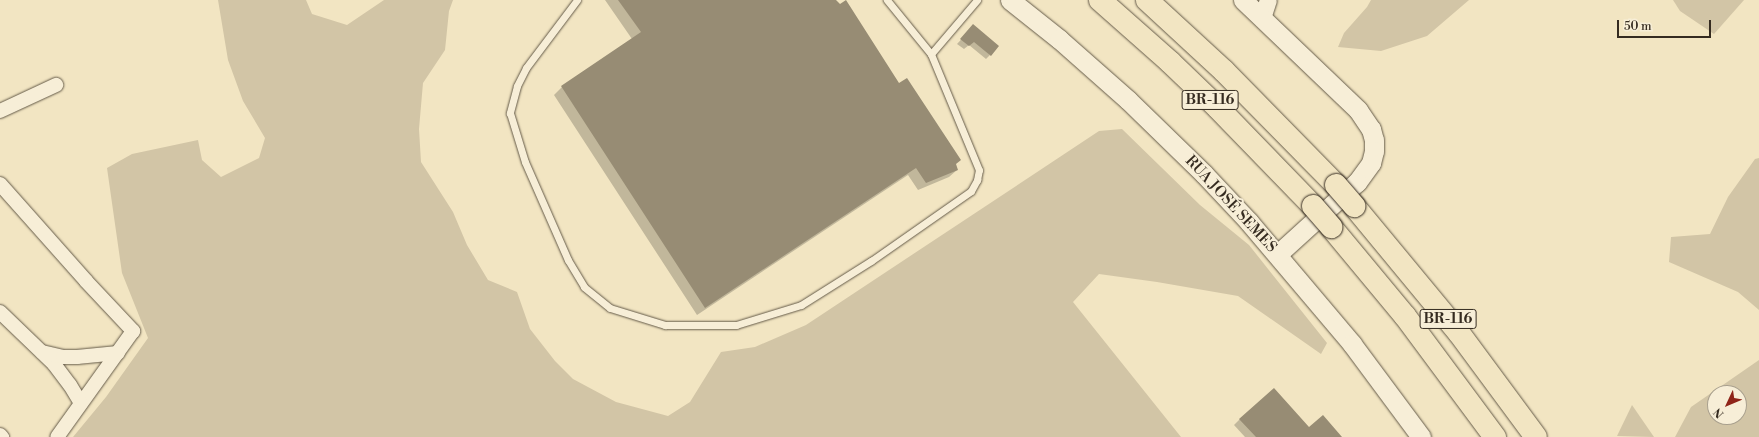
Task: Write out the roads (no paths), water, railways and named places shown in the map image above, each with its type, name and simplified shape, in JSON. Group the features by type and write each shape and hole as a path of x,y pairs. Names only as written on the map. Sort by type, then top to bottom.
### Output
{"highway":[{"name":"BR-116","path":"1100,0 1170,62 1218,108 1313,206 1405,316 1495,437"},
{"name":"BR-116","path":"1147,0 1224,71 1336,184 1459,333 1536,437"}],"main road":[{"name":"RUA JOSÉ SEMES","path":"1010,0 1059,39 1128,100 1204,174 1278,254 1352,344 1421,437"},
{"path":"1243,0 1358,110 1371,129 1374,140 1374,151 1371,163 1361,177 1278,254"}],"street":[{"path":"1262,18 1268,0"},
{"path":"0,111 56,85"},
{"path":"0,184 86,281 134,331 57,437"},
{"path":"2,317 42,352 64,376 81,403"},
{"path":"42,352 63,357 118,353"}],"lane":[{"path":"577,0 526,68 517,86 510,113 526,162 568,260 584,287 610,308 665,325 736,325 801,305 871,261 971,191 977,180 979,170 931,54 887,0"},
{"path":"931,54 977,0"}]}
